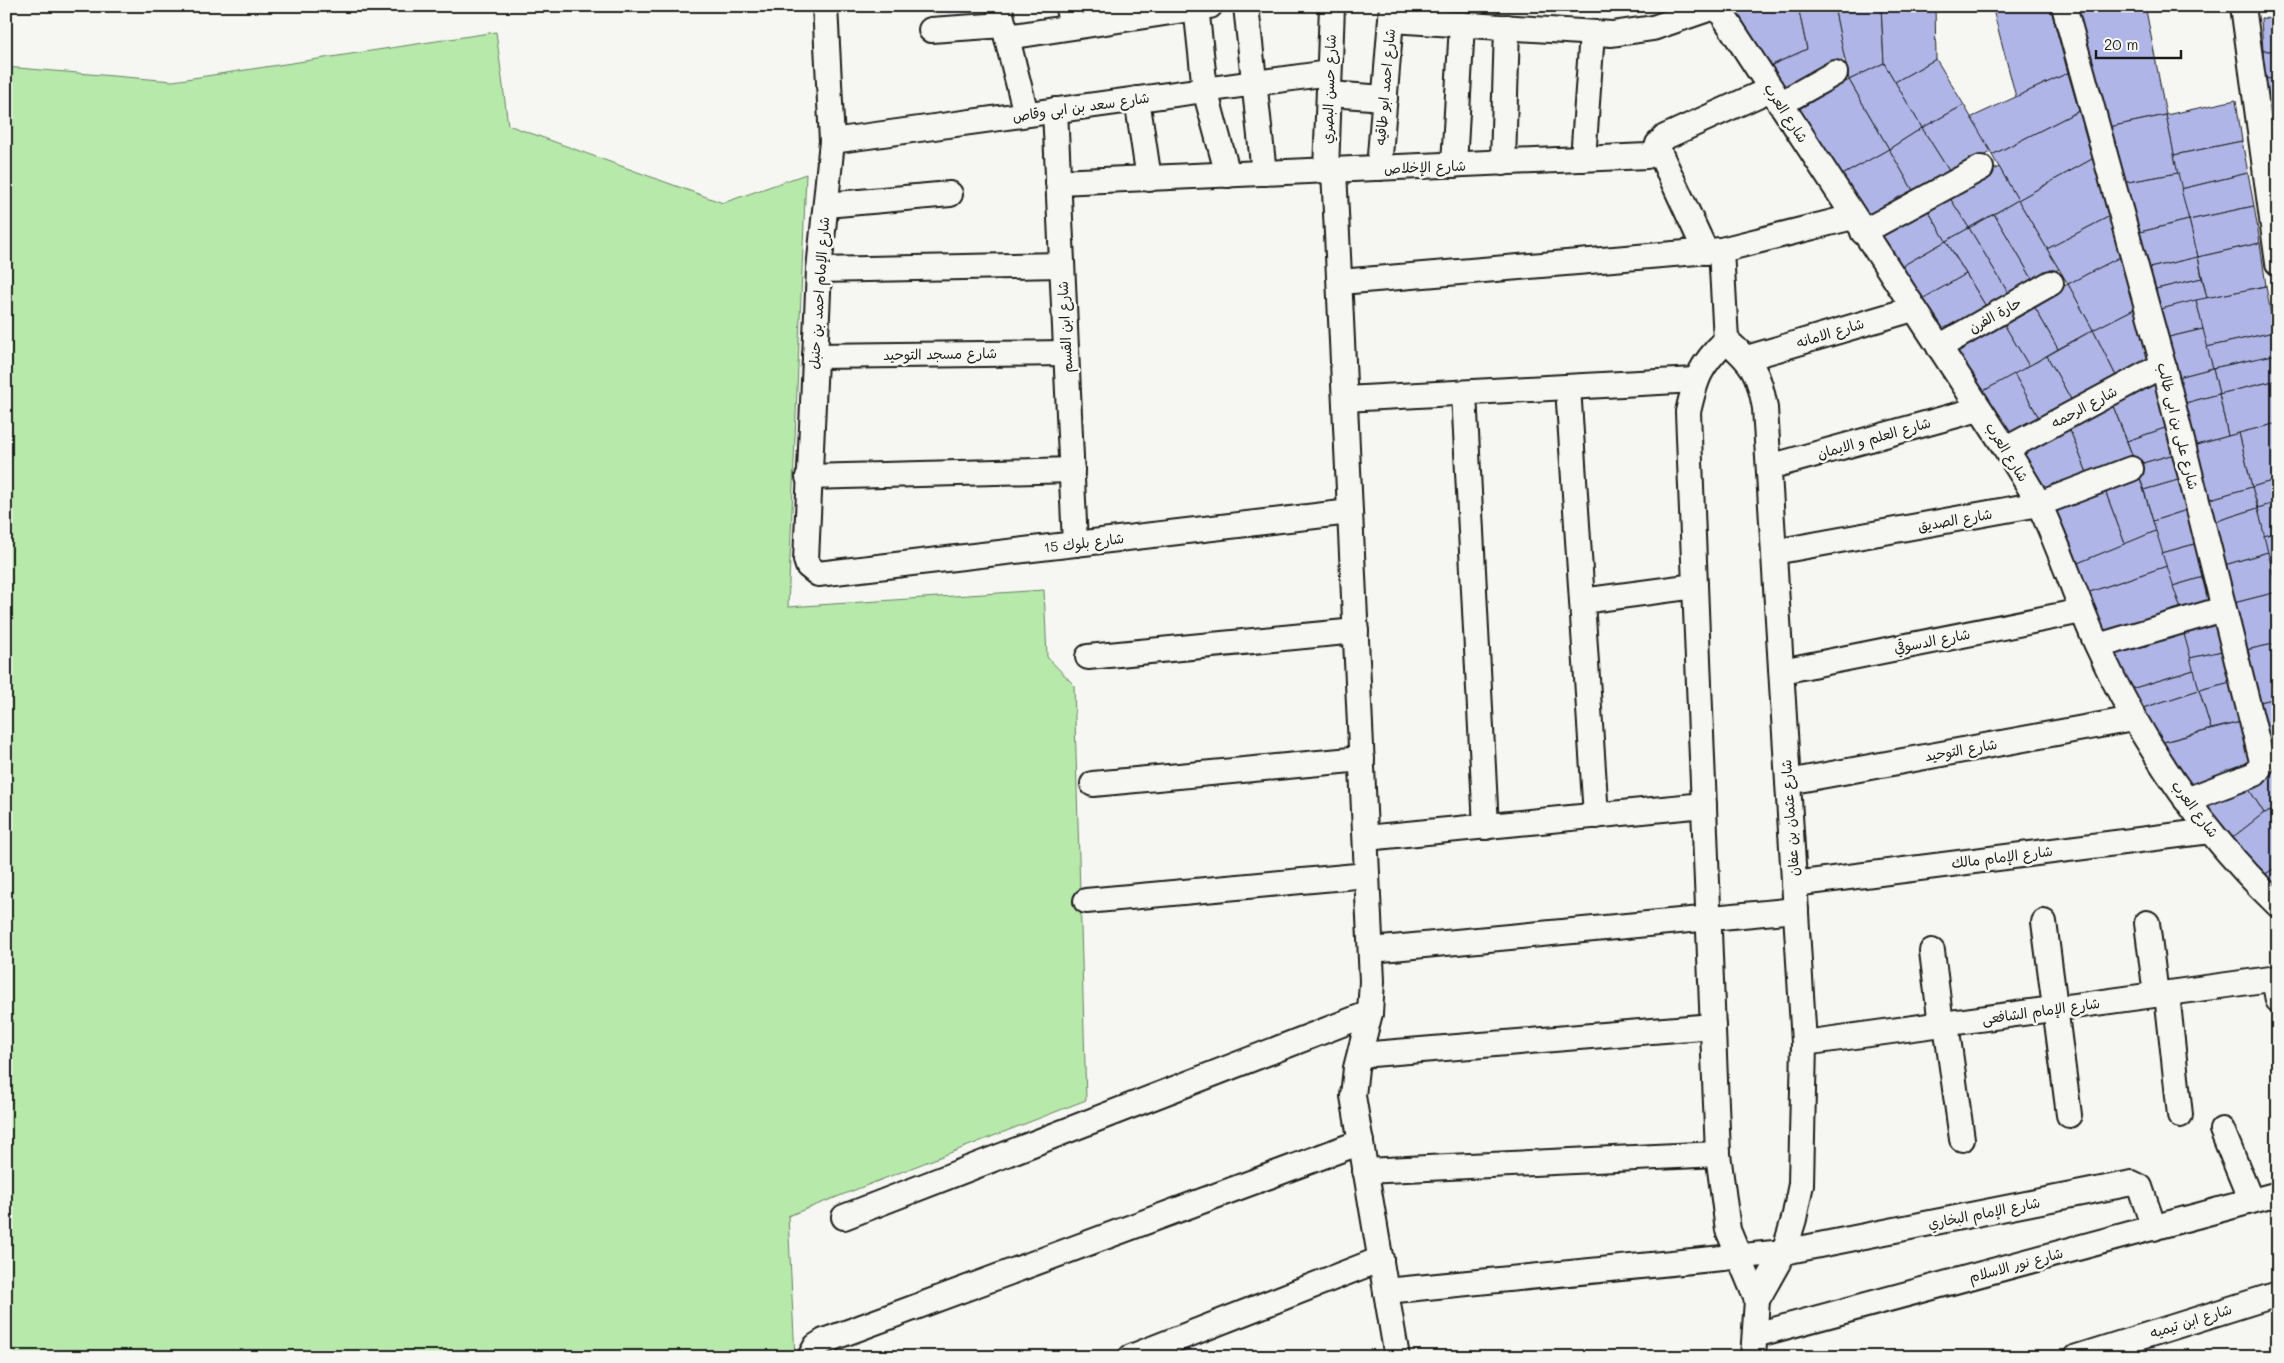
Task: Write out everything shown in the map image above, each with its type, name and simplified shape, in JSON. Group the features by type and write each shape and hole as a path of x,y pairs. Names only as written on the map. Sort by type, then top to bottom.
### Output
{"street":[{"name":"شارع الإمام احمد بن حنبل","path":"818,574 808,566 806,560 808,477 819,270 832,141 825,6"},
{"path":"1246,6 1264,173"},
{"name":"شارع حسن البصري","path":"1332,6 1329,83 1330,171 1340,282 1372,981 1370,1013 1356,1068 1353,1096 1397,1357"},
{"path":"1392,13 1436,14 1462,24 1592,33 1633,32 1717,6"},
{"name":"شارع العرب","path":"1717,6 1858,225 2006,449 2038,504 2082,611 2134,719 2186,800 2210,831 2278,905"},
{"name":"شارع على بن ابى طالب","path":"2064,6 2163,365 2262,764 2255,774 2186,800"},
{"path":"2243,6 2278,262"},
{"path":"931,30 1201,7 1205,90 1228,175"},
{"name":"شارع احمد ابو طاقيه","path":"1379,168 1392,13"},
{"path":"1004,23 1026,114"},
{"path":"1454,166 1462,24"},
{"path":"1503,163 1507,27"},
{"path":"1583,159 1592,33"},
{"name":"شارع الإخلاص","path":"1058,182 1652,156 1658,149 1658,144 1665,137 1835,73"},
{"name":"شارع سعد بن ابى وقاص","path":"832,141 1254,83 1329,83 1385,98"},
{"path":"1137,99 1149,179"},
{"name":"شارع ابن القسم","path":"1055,110 1075,544"},
{"path":"1658,149 1714,251 1726,340"},
{"path":"1340,282 1714,251 1858,225 1981,168"},
{"path":"826,205 950,194"},
{"path":"819,270 1062,265"},
{"name":"حارة الفرن","path":"1938,347 2051,283"},
{"name":"شارع الامانه","path":"1747,358 1913,309"},
{"name":"شارع عثمان بن عفان","path":"1754,1346 1756,1300 1737,1258 1728,1230 1718,1154 1688,412 1695,380 1708,358 1726,340 1747,358 1761,381 1765,408 1804,1043 1801,1184 1794,1219 1784,1252 1756,1300"},
{"name":"شارع مسجد التوحيد","path":"815,356 1066,353"},
{"name":"شارع الرحمه","path":"2006,449 2163,365"},
{"path":"1345,399 1695,380"},
{"path":"1568,387 1596,816"},
{"path":"1464,393 1486,827"},
{"name":"شارع العلم و الايمان","path":"1769,468 1979,409"},
{"name":"شارع الصديق","path":"1774,552 2038,504 2131,469"},
{"path":"808,477 1072,470"},
{"name":"شارع بلوك 15","path":"818,574 1350,512"},
{"path":"1582,601 1695,586"},
{"path":"2098,646 2224,608"},
{"name":"شارع الدسوقي","path":"1782,671 2082,611"},
{"path":"1088,657 1356,631"},
{"name":"شارع التوحيد","path":"1788,782 2134,719"},
{"path":"1093,784 1362,759"},
{"path":"1366,838 1704,805"},
{"name":"شارع الإمام مالك","path":"1794,884 2210,831"},
{"path":"1086,901 1367,875"},
{"path":"1371,950 1796,910"},
{"path":"2044,922 2069,1115"},
{"path":"2146,923 2161,994 2180,1115"},
{"path":"1932,951 1962,1139"},
{"name":"شارع الإمام الشافعى","path":"1804,1043 2161,994 2277,986"},
{"path":"844,1217 1370,1013"},
{"path":"1360,1055 1713,1026"},
{"path":"2222,1130 2251,1201"},
{"path":"810,1357 816,1346 824,1341 1361,1142"},
{"path":"1366,1171 1718,1154"},
{"name":"شارع الإمام البخاري","path":"1386,1291 1784,1252 2132,1183 2140,1187 2154,1228"},
{"name":"شارع نور الاسلام","path":"1754,1346 2154,1228 2278,1194"},
{"path":"1132,1357 1380,1258"},
{"name":"شارع ابن تيميه","path":"2076,1357 2278,1294"}],"green space":[{"path":"496,32 508,125 723,203 806,174 788,607 1044,590 1047,657 1074,685 1086,1100 788,1216 795,1357 6,1357 6,67 173,81"}],"building":[{"path":"1733,6 1798,6 1807,49 1770,66"},
{"path":"1798,6 1834,6 1845,58 1785,92 1770,66 1807,49"},
{"path":"1834,6 1881,6 1884,63 1849,80"},
{"path":"1881,6 1935,6 1936,59 1895,82 1884,63"},
{"path":"1992,6 2050,6 2068,73 2016,97"},
{"path":"2077,6 2146,10 2166,115 2109,127"},
{"path":"2261,18 2278,19 2278,51 2263,51"},
{"path":"2263,51 2278,51 2278,78 2264,79"},
{"path":"1936,59 1964,105 1922,128 1895,82"},
{"path":"1884,63 1922,128 1889,149 1849,80"},
{"path":"2068,73 2079,111 1992,155 1970,118"},
{"path":"2278,78 2278,118 2268,118 2264,79"},
{"path":"1849,80 1889,149 1837,178 1794,112"},
{"path":"2236,100 2242,141 2174,155 2166,115"},
{"path":"1964,105 1991,152 1951,174 1922,128"},
{"path":"2079,111 2094,158 2018,200 1992,155"},
{"path":"2166,115 2178,173 2123,183 2109,127"},
{"path":"2268,118 2278,118 2278,173"},
{"path":"1922,128 1951,174 1915,194 1889,149"},
{"path":"2242,141 2248,173 2181,189 2174,155"},
{"path":"1889,149 1915,194 1864,222 1837,178"},
{"path":"2094,158 2112,215 2047,249 2018,200"},
{"path":"1999,167 2018,200 1969,228 1948,195"},
{"path":"2178,173 2189,220 2136,233 2123,183"},
{"path":"2248,173 2254,206 2189,220 2181,189"},
{"path":"1948,195 1969,228 1946,241 1926,207"},
{"path":"2018,200 2059,269 2034,282 1994,214"},
{"path":"2254,206 2260,243 2198,257 2189,220"},
{"path":"1926,207 1946,241 1897,269 1874,237"},
{"path":"1994,214 2034,282 2010,296 1969,228"},
{"path":"2112,215 2124,255 2068,284 2047,249"},
{"path":"2189,220 2198,257 2145,269 2136,233"},
{"path":"1969,228 2010,296 1987,308 1946,241"},
{"path":"1946,241 1966,274 1917,302 1897,269"},
{"path":"2260,243 2266,286 2207,298 2198,257"},
{"path":"2124,255 2138,307 2093,330 2068,284"},
{"path":"2198,257 2202,278 2152,290 2145,269"},
{"path":"1966,274 1987,308 1940,335 1917,302"},
{"path":"2202,278 2207,298 2157,310 2152,290"},
{"path":"2068,284 2093,330 2058,349 2033,304"},
{"path":"2266,286 2274,332 2207,347 2196,300"},
{"path":"2196,300 2203,329 2165,338 2157,310"},
{"path":"2033,304 2058,349 2029,366 2002,321"},
{"path":"2138,307 2154,361 2118,380 2093,330"},
{"path":"2002,321 2029,366 1980,393 1952,350"},
{"path":"2203,329 2213,368 2175,378 2165,338"},
{"path":"2093,330 2118,380 2074,405 2047,356"},
{"path":"2274,332 2278,354 2213,368 2207,347"},
{"path":"2278,354 2278,380 2219,394 2213,368"},
{"path":"2047,356 2074,405 2042,423 2014,374"},
{"path":"2213,368 2219,394 2182,404 2175,378"},
{"path":"2014,374 2042,423 2010,440 1980,393"},
{"path":"2159,375 2171,426 2127,441 2111,401"},
{"path":"2278,380 2278,423 2228,436 2219,394"},
{"path":"2219,394 2228,436 2193,446 2182,404"},
{"path":"2111,401 2134,460 2089,478 2067,423"},
{"path":"2067,423 2089,478 2042,497 2016,450"},
{"path":"2278,423 2278,479 2252,487 2239,433"},
{"path":"2171,426 2178,453 2136,465 2127,441"},
{"path":"2239,433 2252,487 2207,500 2193,446"},
{"path":"2178,453 2185,478 2144,490 2136,465"},
{"path":"2139,475 2156,531 2125,544 2104,488"},
{"path":"2185,478 2193,508 2153,521 2144,490"},
{"path":"2278,479 2278,502 2258,508 2252,487"},
{"path":"2252,487 2258,508 2214,522 2207,500"},
{"path":"2104,488 2125,544 2073,565 2050,509"},
{"path":"2278,502 2278,532 2264,536 2258,508"},
{"path":"2193,508 2202,542 2162,553 2153,521"},
{"path":"2258,508 2268,552 2225,565 2214,522"},
{"path":"2156,531 2167,566 2084,594 2073,565"},
{"path":"2278,532 2278,564 2271,565 2264,536"},
{"path":"2202,542 2210,575 2173,586 2162,553"},
{"path":"2268,552 2277,592 2234,603 2225,565"},
{"path":"2278,564 2278,591 2277,592 2271,565"},
{"path":"2167,566 2183,615 2103,638 2084,594"},
{"path":"2210,575 2217,604 2183,615 2173,586"},
{"path":"2277,592 2278,643 2246,650 2234,603"},
{"path":"2219,617 2227,650 2190,658 2182,627"},
{"path":"2182,627 2194,670 2128,690 2107,649"},
{"path":"2278,643 2278,698 2260,702 2246,650"},
{"path":"2227,650 2235,681 2199,690 2190,658"},
{"path":"2194,670 2199,690 2137,710 2128,690"},
{"path":"2235,681 2245,721 2211,729 2199,690"},
{"path":"2199,690 2211,729 2156,744 2137,710"},
{"path":"2278,698 2278,765 2274,766 2260,702"},
{"path":"2245,721 2254,765 2187,794 2156,744"},
{"path":"2278,765 2278,810 2264,813 2245,783 2264,777 2274,766"},
{"path":"2245,783 2264,813 2228,841 2195,804"},
{"path":"2278,810 2278,866 2261,877 2228,841 2264,813"},
{"path":"2278,866 2278,893 2261,877"}]}
